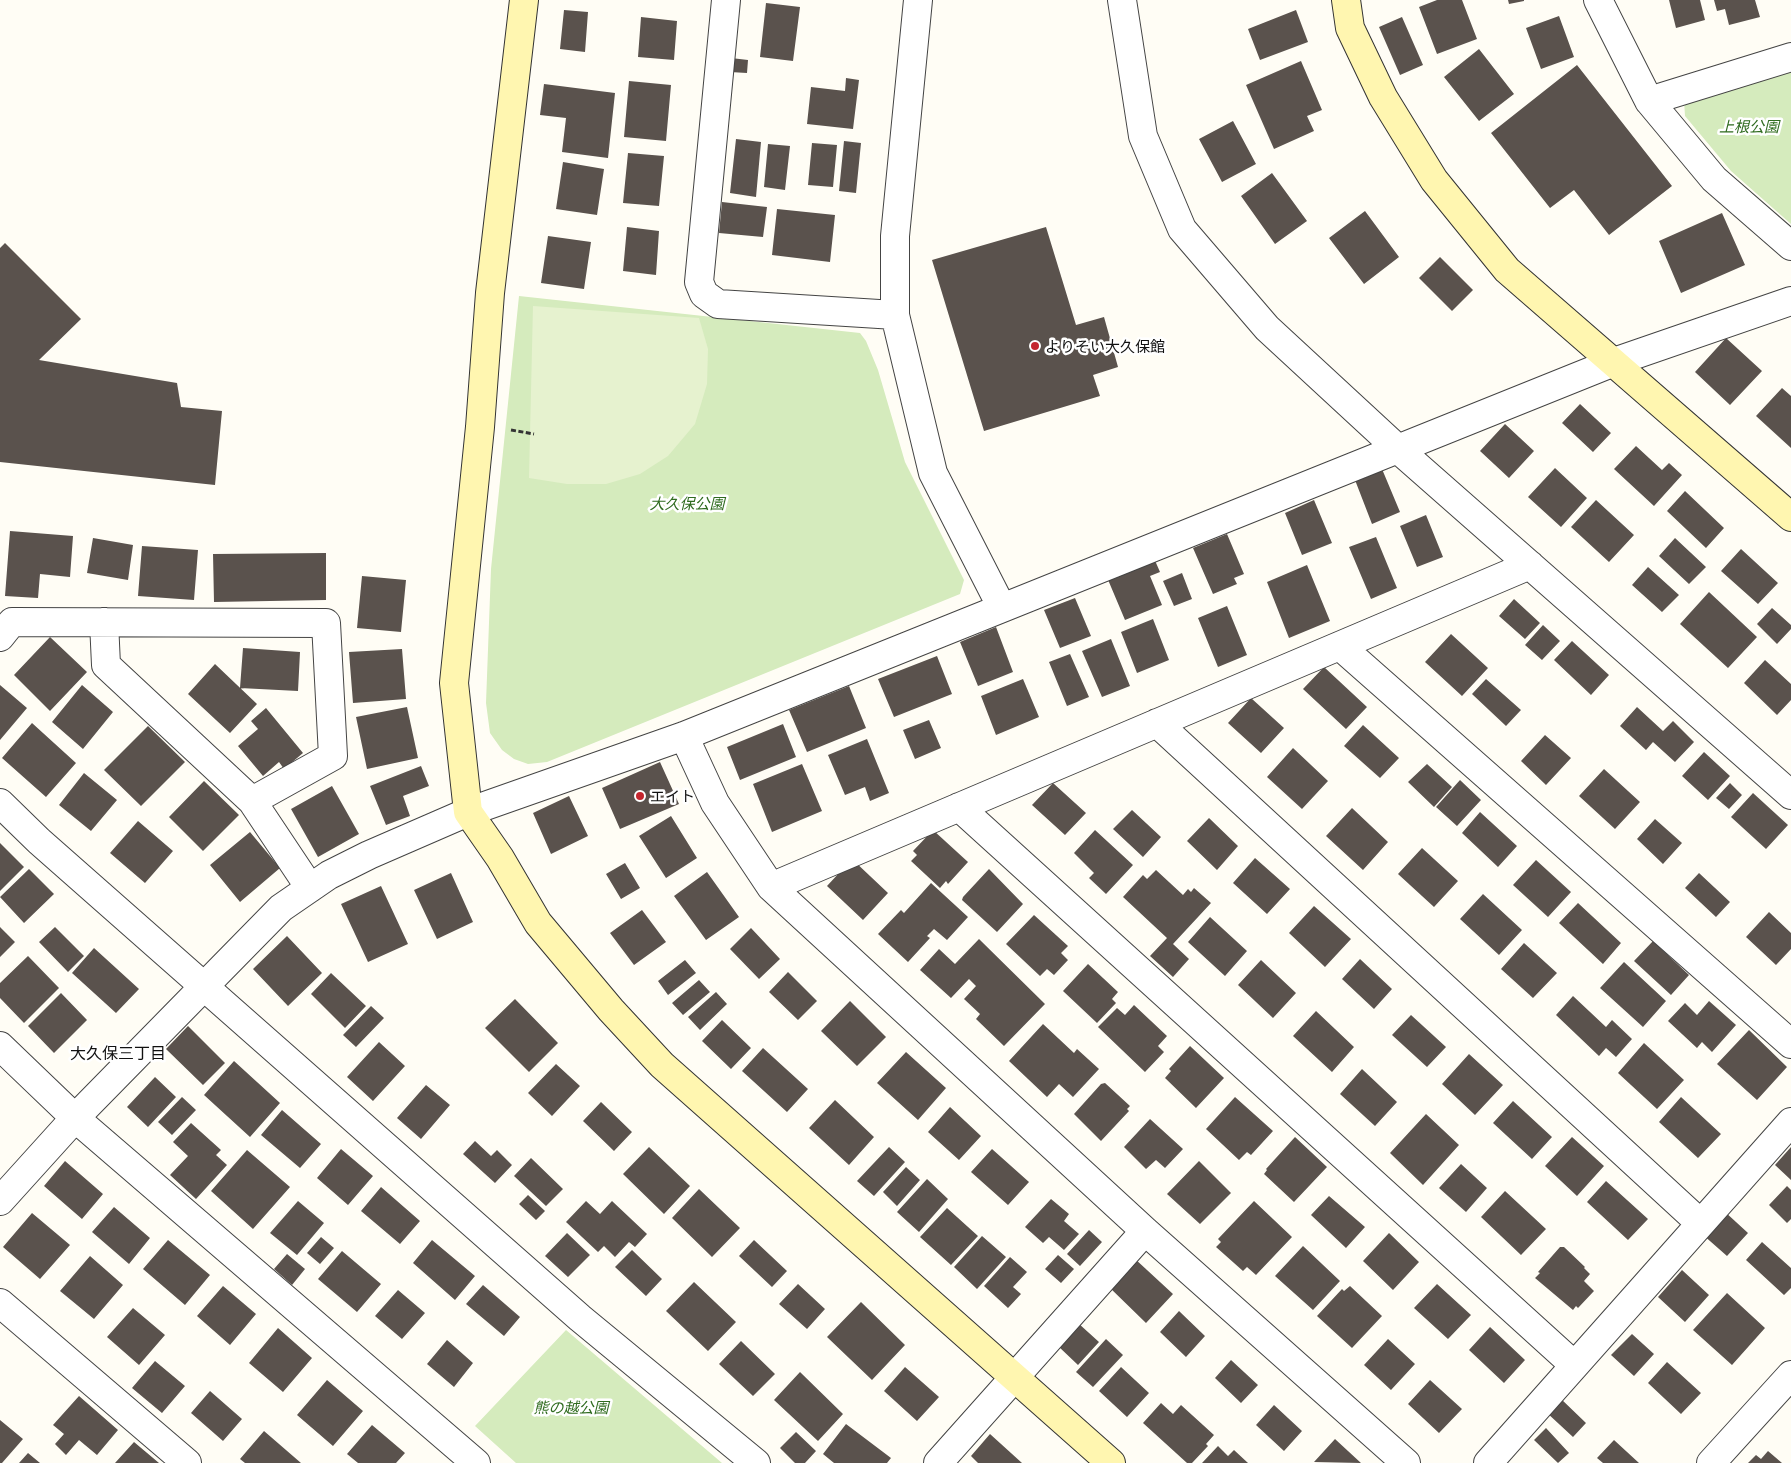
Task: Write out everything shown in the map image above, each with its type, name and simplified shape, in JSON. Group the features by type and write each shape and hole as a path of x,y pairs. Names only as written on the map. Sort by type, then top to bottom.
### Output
{"street":[{"path":"524,0 490,293 480,427 454,683 468,812 500,858 538,923 611,1010 662,1065 1013,1378 1112,1463"},
{"path":"726,0 699,282 704,294 718,304 895,315"},
{"path":"918,0 896,236 895,315 933,473 1002,608"},
{"path":"1122,0 1143,136 1182,229 1267,328 1399,450 1791,795"},
{"path":"1346,0 1350,28 1383,97 1434,180 1508,270 1791,516"},
{"path":"1598,0 1649,101 1714,178 1791,246"},
{"path":"1649,101 1791,57"},
{"path":"0,1201 75,1118 281,908 310,888 369,855 468,812 684,736 1614,362 1791,302"},
{"path":"771,887 1530,565"},
{"path":"0,637 12,622 326,623 333,756 252,801"},
{"path":"104,622 106,665 252,801 310,888"},
{"path":"1340,646 1791,1044"},
{"path":"1158,723 1699,1222"},
{"path":"684,736 715,803 771,887 1145,1231 1406,1463"},
{"path":"0,803 39,841 580,1318 756,1463"},
{"path":"959,807 1574,1365"},
{"path":"0,1046 75,1118 476,1463"},
{"path":"1488,1463 1699,1222 1791,1122"},
{"path":"938,1463 1145,1231"},
{"path":"0,1302 187,1463"},
{"path":"1711,1463 1791,1375"}],"green space":[{"name":"上根公園","path":"1791,70 1791,224 1731,171 1685,116 1684,100"},
{"name":"大久保公園","path":"519,296 860,333 866,341 878,370 905,462 964,580 960,594 547,762 528,764 514,759 502,750 490,733 486,703 491,569"},
{"path":"533,306 699,318 708,349 707,384 695,424 668,456 640,474 606,484 567,484 529,478"},
{"name":"熊の越公園","path":"566,1330 722,1463 516,1463 475,1426"}],"building":[{"path":"1437,0 1462,0 1477,39 1437,54 1419,7"},
{"path":"1508,0 1524,0 1524,1 1509,4"},
{"path":"1669,0 1700,0 1705,20 1676,28"},
{"path":"1714,0 1755,0 1760,17 1729,25 1725,9 1717,11"},
{"path":"766,3 800,7 793,61 760,57"},
{"path":"564,10 588,12 585,52 560,49"},
{"path":"1296,10 1308,42 1260,60 1248,29"},
{"path":"1559,16 1574,57 1541,69 1526,28"},
{"path":"641,17 677,21 674,60 638,57"},
{"path":"1402,17 1423,65 1400,75 1379,27"},
{"path":"1479,49 1514,94 1479,121 1444,77"},
{"path":"731,58 748,60 747,73 730,72"},
{"path":"1301,61 1322,110 1307,116 1314,131 1274,149 1246,85"},
{"path":"1577,65 1672,186 1609,235 1574,190 1550,208 1491,133"},
{"path":"846,78 859,80 853,129 807,124 811,87 845,91"},
{"path":"629,81 671,85 666,141 624,137"},
{"path":"544,84 615,93 608,158 562,152 566,118 540,115"},
{"path":"1233,121 1256,164 1222,182 1199,139"},
{"path":"736,139 761,142 756,197 730,193"},
{"path":"844,141 861,143 856,193 839,191"},
{"path":"812,143 837,145 833,187 808,185"},
{"path":"768,144 790,146 785,190 764,187"},
{"path":"628,153 664,156 659,206 623,203"},
{"path":"563,162 604,169 597,215 556,209"},
{"path":"1272,173 1307,221 1275,244 1241,196"},
{"path":"722,202 767,207 763,237 719,233"},
{"path":"777,209 835,215 830,262 772,255"},
{"path":"1365,211 1399,257 1364,284 1329,238"},
{"path":"1722,213 1745,265 1681,293 1659,241"},
{"path":"627,227 659,231 656,275 623,271"},
{"name":"よりそい大久保館","path":"1046,227 1076,325 1104,317 1118,367 1093,375 1100,396 984,431 932,260"},
{"path":"548,236 591,242 584,289 541,283"},
{"path":"5,243 81,319 39,360 177,383 181,407 222,411 215,485 0,462 0,248"},
{"path":"1440,257 1473,290 1452,311 1419,278"},
{"path":"1726,338 1762,371 1730,405 1695,372"},
{"path":"1782,388 1791,396 1791,448 1756,416"},
{"path":"1580,404 1611,433 1593,452 1562,423"},
{"path":"1505,424 1534,451 1509,478 1480,451"},
{"path":"1636,446 1662,470 1669,463 1682,475 1654,506 1614,469"},
{"path":"1555,468 1587,498 1561,527 1528,497"},
{"path":"1382,469 1400,512 1372,524 1355,480"},
{"path":"1685,491 1724,528 1706,548 1667,511"},
{"path":"1314,500 1332,543 1302,555 1285,513"},
{"path":"1596,500 1634,535 1609,562 1571,527"},
{"path":"1426,515 1443,557 1417,567 1400,526"},
{"path":"10,531 73,536 70,577 40,574 38,598 5,596"},
{"path":"1227,534 1244,574 1234,578 1237,584 1213,594 1193,548"},
{"path":"1376,537 1397,588 1371,599 1349,547"},
{"path":"93,538 133,545 128,580 87,573"},
{"path":"1675,538 1706,567 1689,584 1659,556"},
{"path":"142,546 198,550 194,600 138,596"},
{"path":"1741,549 1778,583 1758,604 1721,571"},
{"path":"326,553 326,600 214,602 213,554"},
{"path":"1153,556 1160,572 1150,576 1162,605 1125,620 1106,575"},
{"path":"1307,565 1330,621 1289,638 1267,582"},
{"path":"1648,567 1679,595 1662,612 1632,585"},
{"path":"1182,573 1192,599 1174,606 1163,581"},
{"path":"362,576 406,580 401,632 357,628"},
{"path":"1709,592 1757,637 1728,668 1680,624"},
{"path":"1075,598 1091,636 1060,648 1044,610"},
{"path":"1514,599 1540,623 1525,639 1499,616"},
{"path":"1227,606 1247,655 1218,667 1198,618"},
{"path":"1772,608 1791,625 1791,629 1777,644 1757,624"},
{"path":"1153,619 1169,660 1137,673 1121,632"},
{"path":"1543,625 1560,641 1542,660 1525,645"},
{"path":"996,627 1013,672 978,686 960,642"},
{"path":"1451,634 1488,668 1462,696 1425,662"},
{"path":"50,637 87,672 50,711 14,675"},
{"path":"1111,639 1130,686 1102,697 1082,651"},
{"path":"1572,641 1609,675 1591,695 1554,660"},
{"path":"243,648 300,652 298,691 240,688"},
{"path":"402,649 406,699 353,703 349,652"},
{"path":"1070,654 1089,697 1067,706 1049,662"},
{"path":"937,656 952,694 894,717 878,679"},
{"path":"1765,660 1791,684 1791,700 1777,715 1744,683"},
{"path":"215,664 257,704 230,733 188,694"},
{"path":"1324,667 1367,707 1346,729 1303,689"},
{"path":"1023,679 1039,717 996,735 981,696"},
{"path":"1486,679 1521,710 1506,726 1472,694"},
{"path":"0,685 27,708 0,740"},
{"path":"82,685 113,712 83,749 52,722"},
{"path":"849,686 866,728 807,752 789,710"},
{"path":"1251,698 1284,728 1261,753 1228,723"},
{"path":"407,707 418,758 367,769 356,717"},
{"path":"1637,707 1663,731 1673,721 1694,742 1675,762 1653,742 1646,750 1620,726"},
{"path":"266,708 303,753 284,769 279,762 263,776 238,746 258,729 251,721"},
{"path":"929,720 941,748 915,759 903,730"},
{"path":"32,723 76,763 46,797 2,758"},
{"path":"783,724 796,757 740,780 727,747"},
{"path":"1363,725 1399,758 1380,778 1344,746"},
{"path":"148,726 185,762 141,806 104,770"},
{"path":"1545,735 1571,758 1546,785 1521,761"},
{"path":"867,739 889,793 870,801 865,787 845,795 828,755"},
{"path":"1293,748 1328,781 1302,809 1267,777"},
{"path":"1704,752 1730,776 1708,800 1682,776"},
{"name":"エイト","path":"660,762 679,804 620,829 602,788"},
{"path":"802,764 822,811 772,832 753,784"},
{"path":"1427,764 1452,787 1434,807 1408,782"},
{"path":"421,766 429,786 403,796 410,816 386,825 370,786"},
{"path":"1604,769 1640,802 1615,829 1579,796"},
{"path":"84,773 117,800 91,831 59,805"},
{"path":"1460,780 1481,800 1457,826 1436,807"},
{"path":"204,781 239,815 203,851 169,817"},
{"path":"1053,783 1086,813 1065,835 1032,805"},
{"path":"1730,783 1742,795 1729,809 1716,798"},
{"path":"332,786 359,834 318,857 291,809"},
{"path":"1753,793 1788,825 1766,849 1731,817"},
{"path":"569,796 588,836 551,854 533,813"},
{"path":"1352,808 1388,842 1363,870 1326,836"},
{"path":"1132,810 1161,837 1143,857 1113,829"},
{"path":"1480,812 1517,846 1498,867 1462,833"},
{"path":"671,816 697,858 666,878 639,836"},
{"path":"1209,818 1238,846 1217,870 1187,841"},
{"path":"1655,819 1682,843 1663,864 1637,839"},
{"path":"138,821 173,851 145,883 110,853"},
{"path":"933,830 968,862 948,884 946,881 940,888 911,861 917,855 913,851"},
{"path":"1095,830 1133,865 1106,894 1089,878 1094,873 1074,853"},
{"path":"250,832 280,868 240,902 210,865"},
{"path":"0,843 24,867 0,891"},
{"path":"1422,848 1458,881 1434,907 1398,874"},
{"path":"1255,858 1290,889 1267,914 1233,883"},
{"path":"852,859 888,893 863,920 827,886"},
{"path":"1536,860 1571,892 1548,917 1513,885"},
{"path":"625,863 640,888 621,899 606,874"},
{"path":"29,869 54,894 24,923 0,897"},
{"path":"989,869 1023,904 997,932 962,900"},
{"path":"1156,870 1183,895 1188,889 1191,892 1194,888 1211,903 1173,944 1189,959 1173,977 1150,956 1167,938 1123,897 1143,875 1147,879"},
{"path":"707,872 739,917 706,940 674,896"},
{"path":"451,873 473,922 437,939 414,890"},
{"path":"1699,873 1730,902 1716,917 1685,888"},
{"path":"931,883 968,917 947,940 934,929 927,936 930,938 908,962 878,934 901,910 904,913"},
{"path":"381,886 408,944 368,962 341,904"},
{"path":"1483,894 1522,930 1499,955 1460,919"},
{"path":"1578,903 1621,943 1603,964 1559,923"},
{"path":"1314,906 1351,939 1325,967 1289,933"},
{"path":"642,910 666,942 634,965 610,933"},
{"path":"1769,912 1791,933 1791,949 1776,965 1746,937"},
{"path":"1034,915 1068,946 1061,953 1068,960 1054,975 1047,969 1040,976 1006,944"},
{"path":"1210,917 1247,951 1225,976 1188,942"},
{"path":"0,927 15,942 0,957"},
{"path":"55,927 84,956 68,972 39,942"},
{"path":"751,928 780,959 759,979 730,949"},
{"path":"287,936 322,973 288,1006 253,969"},
{"path":"979,939 1045,1004 1004,1046 976,1019 980,1014 964,999 976,986 969,979 951,998 920,970 939,949 955,964"},
{"path":"1653,941 1689,975 1671,995 1634,961"},
{"path":"1524,943 1557,973 1533,998 1501,969"},
{"path":"94,948 139,989 116,1013 72,973"},
{"path":"28,956 59,988 24,1023 0,998 0,983"},
{"path":"1360,959 1392,989 1374,1009 1342,979"},
{"path":"685,960 696,973 668,995 658,981"},
{"path":"1261,960 1296,993 1273,1018 1238,985"},
{"path":"1624,962 1666,1001 1643,1027 1600,988"},
{"path":"1088,964 1118,992 1112,999 1116,1003 1097,1023 1063,991"},
{"path":"788,972 817,1001 798,1020 769,992"},
{"path":"331,973 366,1006 345,1028 311,994"},
{"path":"699,980 710,992 683,1015 672,1003"},
{"path":"716,992 727,1004 700,1030 688,1017"},
{"path":"61,993 87,1020 54,1053 28,1026"},
{"path":"1573,996 1606,1027 1612,1020 1632,1039 1616,1057 1606,1048 1599,1056 1556,1015"},
{"path":"515,999 558,1043 529,1072 485,1028"},
{"path":"850,1001 886,1037 857,1066 821,1031"},
{"path":"1709,1001 1736,1025 1712,1052 1702,1042 1697,1048 1668,1021 1685,1003 1697,1015"},
{"path":"1134,1005 1167,1036 1158,1046 1164,1052 1145,1072 1098,1027 1117,1008 1125,1015"},
{"path":"371,1006 384,1018 356,1047 343,1035"},
{"path":"1316,1011 1354,1047 1332,1072 1293,1036"},
{"path":"1411,1015 1446,1047 1427,1067 1392,1035"},
{"path":"722,1020 751,1048 731,1069 702,1041"},
{"path":"1043,1024 1074,1053 1077,1049 1099,1069 1073,1097 1059,1084 1047,1097 1009,1061"},
{"path":"188,1026 225,1063 203,1085 166,1049"},
{"path":"1749,1030 1787,1067 1757,1100 1717,1064"},
{"path":"379,1042 405,1066 373,1101 347,1077"},
{"path":"1644,1043 1684,1080 1657,1109 1618,1073"},
{"path":"1190,1046 1224,1078 1196,1108 1165,1078 1171,1071 1169,1069"},
{"path":"763,1048 808,1089 787,1112 742,1071"},
{"path":"906,1052 946,1088 918,1120 877,1083"},
{"path":"1469,1054 1503,1085 1475,1115 1442,1084"},
{"path":"234,1061 280,1103 250,1137 204,1095"},
{"path":"556,1064 580,1086 552,1116 528,1093"},
{"path":"1362,1069 1397,1102 1375,1126 1340,1094"},
{"path":"155,1077 176,1097 148,1127 127,1107"},
{"path":"1105,1083 1130,1106 1127,1109 1129,1111 1101,1141 1074,1114 1101,1084"},
{"path":"426,1085 450,1105 421,1139 397,1118"},
{"path":"182,1097 196,1110 172,1135 158,1122"},
{"path":"1235,1097 1273,1131 1251,1155 1247,1152 1239,1160 1206,1129"},
{"path":"1681,1097 1721,1134 1698,1158 1659,1122"},
{"path":"835,1100 874,1137 849,1165 809,1128"},
{"path":"1513,1101 1552,1137 1532,1159 1493,1123"},
{"path":"601,1102 632,1132 614,1151 583,1121"},
{"path":"950,1107 981,1136 959,1160 928,1132"},
{"path":"282,1110 321,1144 300,1168 261,1135"},
{"path":"1426,1114 1459,1145 1423,1185 1390,1153"},
{"path":"1150,1119 1183,1149 1165,1168 1156,1160 1146,1169 1124,1147"},
{"path":"191,1123 221,1150 216,1155 227,1165 196,1199 170,1175 188,1156 173,1142"},
{"path":"1295,1137 1327,1167 1294,1202 1264,1174 1266,1169"},
{"path":"1572,1137 1604,1166 1577,1196 1545,1166"},
{"path":"475,1141 491,1156 497,1150 512,1165 495,1183 463,1154"},
{"path":"649,1147 690,1186 664,1214 623,1174"},
{"path":"889,1147 905,1162 874,1196 857,1181"},
{"path":"1791,1147 1791,1180 1775,1165"},
{"path":"341,1149 373,1176 348,1205 317,1178"},
{"path":"992,1149 1029,1182 1008,1205 971,1172"},
{"path":"247,1150 290,1187 253,1229 211,1191"},
{"path":"531,1158 563,1189 546,1206 514,1176"},
{"path":"65,1161 103,1194 82,1219 44,1186"},
{"path":"1199,1161 1231,1193 1200,1224 1167,1194"},
{"path":"1461,1164 1487,1188 1466,1212 1439,1188"},
{"path":"906,1167 920,1180 897,1206 883,1192"},
{"path":"927,1179 948,1199 919,1232 897,1212"},
{"path":"1606,1181 1648,1219 1628,1240 1587,1202"},
{"path":"1787,1186 1791,1190 1791,1219 1787,1223 1769,1205"},
{"path":"381,1187 420,1221 400,1244 361,1211"},
{"path":"699,1189 740,1228 712,1257 672,1218"},
{"path":"1505,1191 1546,1229 1521,1255 1481,1217"},
{"path":"528,1195 545,1211 536,1220 519,1204"},
{"path":"1329,1196 1365,1227 1346,1248 1311,1215"},
{"path":"1051,1199 1069,1214 1064,1221 1079,1234 1064,1250 1049,1237 1043,1243 1025,1227"},
{"path":"298,1201 324,1223 297,1255 270,1233"},
{"path":"586,1201 600,1214 612,1201 647,1234 635,1247 629,1242 615,1257 604,1246 598,1252 566,1222"},
{"path":"1254,1201 1292,1237 1256,1275 1247,1267 1243,1271 1216,1247 1221,1242 1218,1239"},
{"path":"114,1207 150,1238 129,1264 92,1232"},
{"path":"947,1208 978,1236 951,1265 920,1237"},
{"path":"1724,1211 1748,1233 1727,1256 1702,1234"},
{"path":"32,1213 70,1245 40,1279 3,1247"},
{"path":"1089,1230 1102,1242 1080,1266 1067,1254"},
{"path":"567,1233 590,1255 568,1277 545,1256"},
{"path":"1389,1233 1419,1262 1393,1290 1363,1261"},
{"path":"982,1236 1006,1257 977,1289 954,1267"},
{"path":"321,1237 334,1248 320,1264 307,1253"},
{"path":"168,1240 210,1275 185,1305 143,1269"},
{"path":"432,1240 475,1276 455,1300 413,1263"},
{"path":"754,1240 787,1271 772,1287 739,1256"},
{"path":"1762,1242 1791,1268 1791,1288 1784,1295 1746,1260"},
{"path":"1303,1246 1340,1281 1313,1310 1275,1276"},
{"path":"1560,1247 1564,1247 1585,1267 1590,1274 1584,1281 1594,1291 1578,1308 1576,1306 1573,1310 1535,1278"},
{"path":"632,1250 662,1279 646,1296 615,1267"},
{"path":"342,1251 381,1284 357,1312 318,1279"},
{"path":"287,1254 305,1269 292,1285 274,1269"},
{"path":"1058,1255 1074,1269 1061,1283 1045,1269"},
{"path":"90,1256 123,1285 94,1319 60,1291"},
{"path":"1010,1257 1027,1272 1013,1287 1021,1294 1008,1308 984,1286"},
{"path":"1134,1258 1173,1294 1146,1323 1108,1286"},
{"path":"1682,1270 1709,1295 1685,1322 1658,1297"},
{"path":"694,1282 736,1322 708,1351 666,1311"},
{"path":"798,1284 825,1309 807,1329 779,1304"},
{"path":"1437,1284 1471,1315 1448,1339 1414,1308"},
{"path":"483,1285 520,1317 504,1336 466,1304"},
{"path":"223,1286 256,1314 230,1345 197,1316"},
{"path":"1350,1286 1382,1316 1352,1348 1317,1316 1342,1289 1344,1291"},
{"path":"398,1290 425,1313 402,1339 375,1316"},
{"path":"1727,1293 1765,1328 1732,1365 1693,1330"},
{"path":"861,1302 905,1345 872,1380 827,1337"},
{"path":"133,1308 165,1335 139,1365 107,1337"},
{"path":"1179,1311 1205,1336 1186,1357 1160,1332"},
{"path":"1078,1323 1099,1342 1078,1365 1058,1346"},
{"path":"1490,1327 1525,1360 1504,1383 1469,1350"},
{"path":"278,1328 312,1358 283,1392 249,1363"},
{"path":"1632,1334 1654,1354 1634,1376 1611,1355"},
{"path":"1106,1339 1123,1355 1093,1387 1076,1372"},
{"path":"1388,1339 1415,1364 1391,1390 1364,1365"},
{"path":"447,1340 473,1363 454,1387 427,1364"},
{"path":"741,1341 775,1374 753,1396 719,1364"},
{"path":"1231,1360 1258,1385 1241,1403 1215,1378"},
{"path":"155,1361 185,1386 162,1413 132,1388"},
{"path":"1667,1362 1701,1393 1681,1414 1648,1383"},
{"path":"905,1367 939,1397 917,1421 884,1391"},
{"path":"1121,1367 1149,1393 1127,1417 1099,1391"},
{"path":"800,1372 843,1414 818,1441 774,1400"},
{"path":"327,1380 363,1411 333,1446 297,1415"},
{"path":"1430,1380 1462,1409 1439,1433 1408,1404"},
{"path":"210,1391 242,1419 223,1441 191,1413"},
{"path":"79,1396 118,1430 97,1455 79,1440 66,1455 55,1444 64,1434 53,1425"},
{"path":"1559,1397 1586,1423 1573,1437 1546,1412"},
{"path":"1161,1403 1173,1414 1181,1405 1214,1435 1206,1444 1208,1446 1192,1463 1187,1463 1143,1423"},
{"path":"1274,1405 1302,1431 1284,1451 1256,1425"},
{"path":"0,1420 23,1439 2,1463 0,1463"},
{"path":"846,1424 891,1458 887,1463 834,1463 823,1454"},
{"path":"372,1425 405,1453 396,1463 358,1463 347,1454"},
{"path":"1546,1428 1569,1453 1558,1463 1534,1440"},
{"path":"264,1431 301,1463 245,1463 240,1459"},
{"path":"796,1432 816,1451 805,1463 795,1463 780,1448"},
{"path":"990,1434 1022,1463 978,1463 971,1456"},
{"path":"1335,1439 1361,1463 1314,1462"},
{"path":"1614,1440 1639,1463 1603,1463 1597,1458"},
{"path":"134,1442 159,1463 115,1463"},
{"path":"1218,1446 1228,1456 1234,1450 1248,1463 1202,1463"},
{"path":"1768,1451 1782,1463 1748,1463 1756,1455 1761,1459"},
{"path":"28,1453 40,1463 19,1463"}],"place":[{"name":"よりそい大久保館","path":"1035,346"},
{"name":"エイト","path":"640,796"}],"district":[{"name":"大久保三丁目","path":"118,1053"}]}
